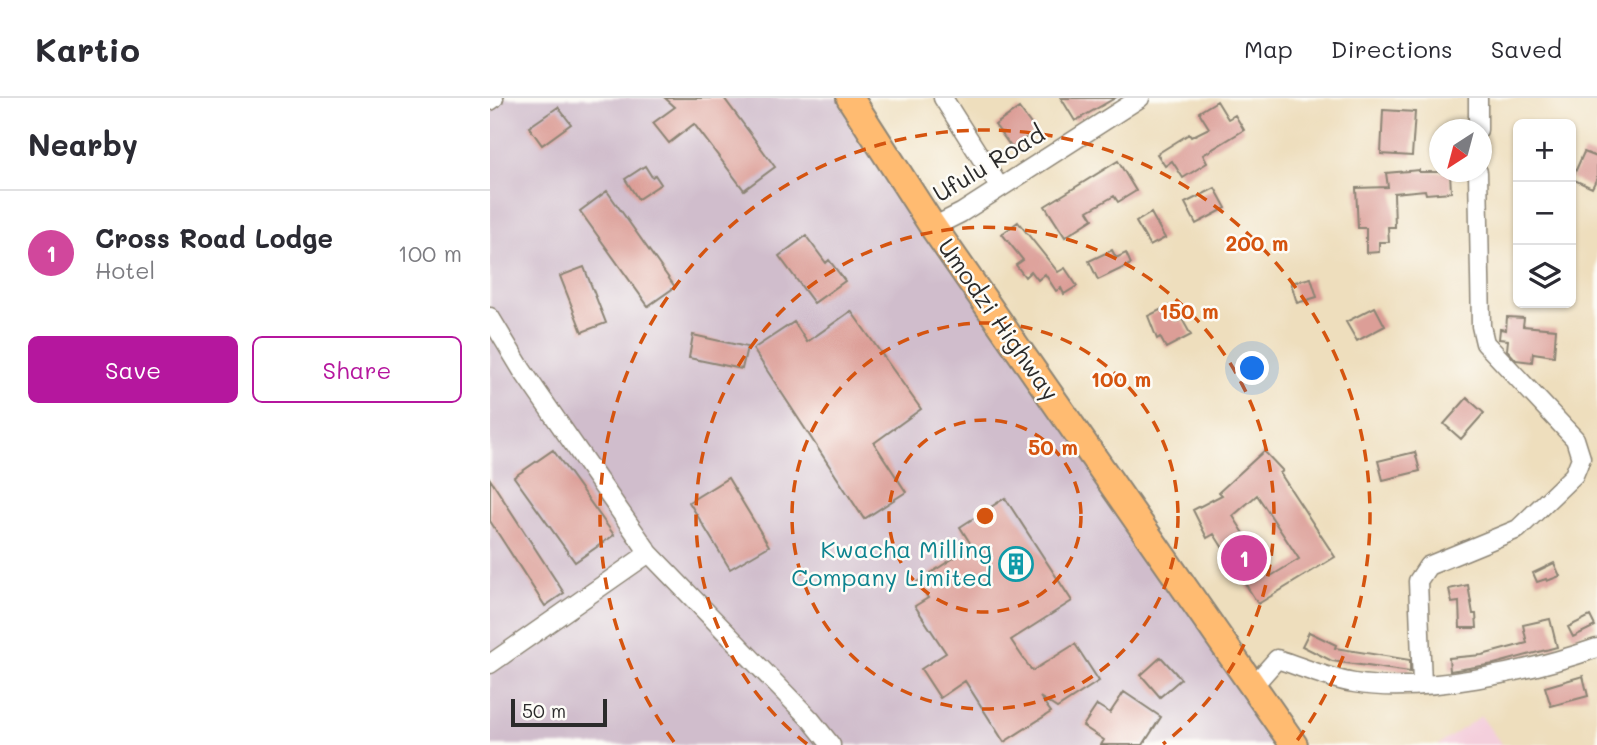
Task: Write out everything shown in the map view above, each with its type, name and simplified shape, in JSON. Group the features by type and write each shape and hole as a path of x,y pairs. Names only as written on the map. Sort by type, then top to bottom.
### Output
{"highway":[{"name":"Umodzi Highway","path":"850,98 933,227 1294,745"}],"street":[{"path":"943,98 1000,188"},
{"name":"Ufulu Road","path":"933,227 961,214 1140,98"},
{"path":"1478,98 1478,119"},
{"path":"1422,684 1418,581 1428,566 1518,529 1574,475 1581,458 1575,439 1485,344 1481,326 1478,182"},
{"path":"490,317 522,370 649,553 811,720 831,745"},
{"path":"490,664 649,553"},
{"path":"1253,686 1277,659 1354,683 1406,686 1486,678 1572,657 1597,648"}],"shaded area":[{"path":"490,98 853,98 1297,745 490,745"},
{"path":"1481,716 1502,745 1438,745"}],"building":[{"path":"665,98 724,98 775,167 744,190 694,124 669,143 653,123 675,107"},
{"path":"1061,98 1115,98 1075,121"},
{"path":"1217,101 1228,119 1235,115 1244,130 1203,155 1207,163 1183,178 1172,161 1165,166 1157,154 1189,134 1191,137 1209,128 1199,112"},
{"path":"558,107 571,124 542,145 529,127"},
{"path":"1019,108 1036,131 1012,148 995,125"},
{"path":"1383,110 1415,112 1412,156 1381,154"},
{"path":"1584,152 1597,157 1597,178 1592,188 1576,181 1576,170"},
{"path":"1118,161 1136,191 1118,202 1114,196 1088,211 1093,219 1065,237 1045,206"},
{"path":"645,166 661,184 638,199 625,179"},
{"path":"1419,170 1429,172 1429,182 1450,182 1451,192 1426,194 1425,190 1394,193 1395,227 1388,227 1389,242 1379,242 1379,252 1366,253 1366,228 1358,228 1356,188 1388,187 1386,173"},
{"path":"1215,188 1226,208 1196,224 1185,203"},
{"path":"607,191 675,287 648,306 580,211"},
{"path":"1151,213 1165,238 1150,246 1136,222"},
{"path":"1018,222 1058,272 1065,268 1077,286 1064,294 1061,288 1056,291 1045,274 1038,280 1031,271 1025,277 1016,265 1023,260 1002,234"},
{"path":"806,236 826,263 829,260 845,281 814,303 779,256"},
{"path":"1112,250 1116,258 1126,253 1131,264 1098,280 1089,261"},
{"path":"584,267 606,323 582,332 560,276"},
{"path":"1311,278 1317,297 1297,303 1291,283"},
{"path":"1168,306 1176,322 1182,319 1191,335 1166,348 1160,337 1157,339 1148,316"},
{"path":"1375,307 1385,326 1357,341 1346,322"},
{"path":"851,311 921,409 874,443 906,492 864,519 753,349 794,322 807,342"},
{"path":"1507,317 1524,318 1523,326 1556,329 1554,356 1533,353 1532,362 1516,360 1507,350 1508,340 1499,339 1500,329 1506,330"},
{"path":"693,335 747,347 742,369 689,358"},
{"path":"1467,398 1484,413 1461,439 1444,424"},
{"path":"553,450 614,535 575,562 514,477"},
{"path":"1264,451 1283,471 1280,473 1335,557 1258,604 1214,534 1207,538 1193,510 1222,495 1219,492","holes":["1257,495 1299,559 1271,576 1233,516"]},
{"path":"1415,452 1420,471 1383,480 1378,461"},
{"path":"728,478 769,546 730,569 689,502"},
{"path":"490,479 564,593 545,606 490,521"},
{"path":"1005,498 1072,601 1011,640 1032,671 1075,644 1099,681 1057,708 1040,697 1051,712 1004,742 965,681 940,698 921,669 946,653 915,606 928,598 917,582 972,546 960,527"},
{"path":"1554,563 1560,576 1537,582 1533,573"},
{"path":"1468,585 1477,628 1460,628 1459,602 1452,603 1449,589"},
{"path":"1590,616 1595,626 1573,637 1568,627"},
{"path":"1550,619 1557,647 1494,664 1450,671 1449,658 1482,655 1527,643 1523,625"},
{"path":"1309,632 1336,645 1335,648 1410,660 1410,672 1332,661 1302,646"},
{"path":"1161,657 1181,679 1160,697 1141,675"},
{"path":"1583,676 1588,696 1551,706 1545,687"},
{"path":"1124,692 1161,717 1143,745 1101,745 1104,740 1083,726 1097,705 1110,713"}],"place":[{"name":"Cross Road Lodge","path":"1244,558"},
{"name":"Kwacha Milling Company Limited","path":"1016,564"}]}
